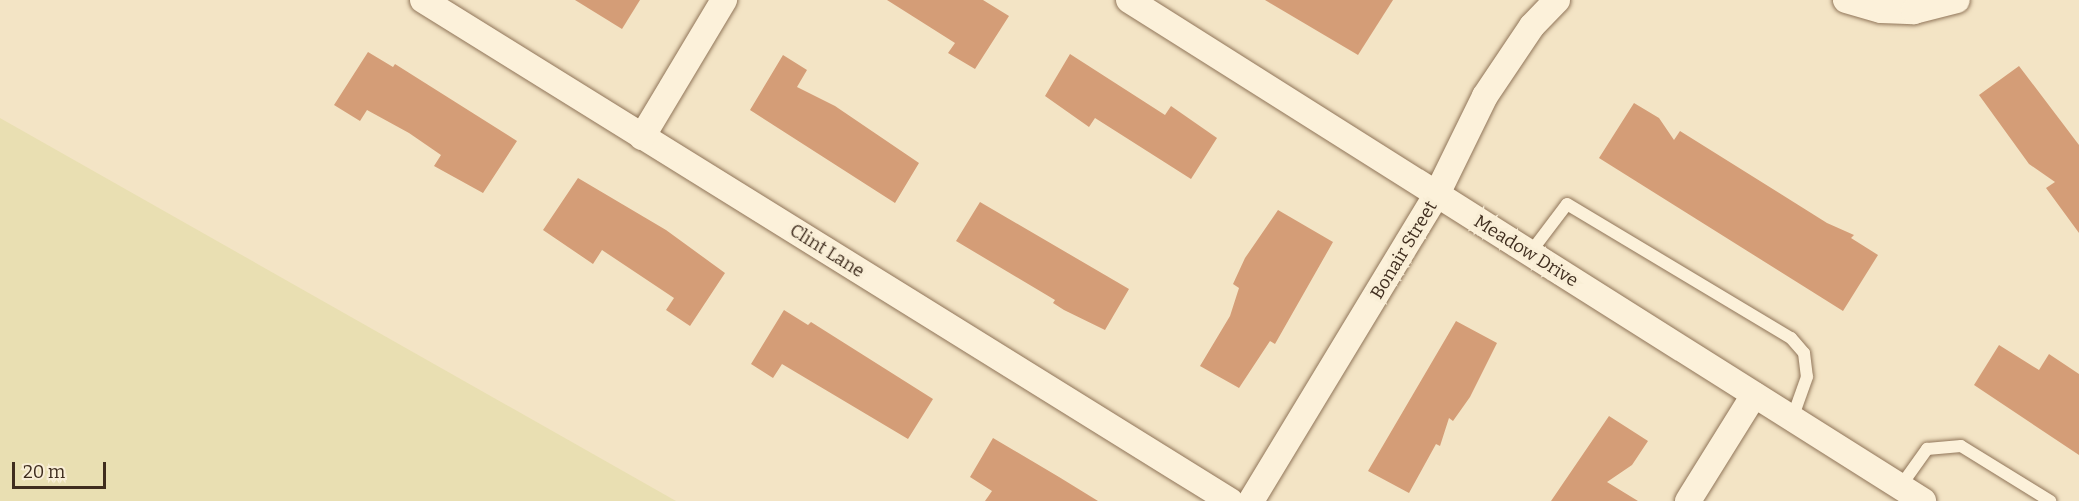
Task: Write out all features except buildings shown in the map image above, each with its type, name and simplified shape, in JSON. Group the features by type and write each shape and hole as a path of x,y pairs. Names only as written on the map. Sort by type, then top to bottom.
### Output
{"street":[{"name":"Clint Lane","path":"423,0 1230,501"},
{"path":"642,137 724,0"},
{"name":"Meadow Drive","path":"1129,0 1923,501"},
{"name":"Bonair Street","path":"1251,501 1437,194 1485,96 1532,26 1557,0"},
{"path":"1846,0 1881,10 1914,11 1957,0"},
{"path":"1688,501 1754,395"}],"lane":[{"path":"1530,253 1567,204 1791,338 1804,353 1807,377 1792,419"},
{"path":"1900,487 1927,449 1961,446 2050,501"}],"shaded area":[{"path":"0,118 676,501 0,501"}]}
